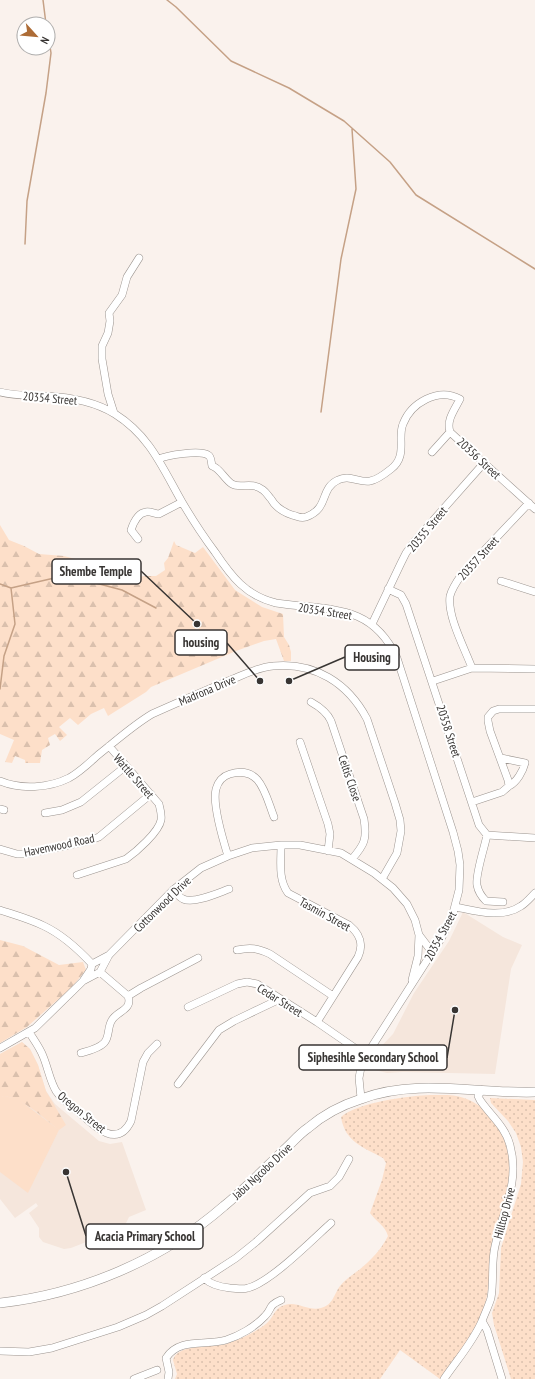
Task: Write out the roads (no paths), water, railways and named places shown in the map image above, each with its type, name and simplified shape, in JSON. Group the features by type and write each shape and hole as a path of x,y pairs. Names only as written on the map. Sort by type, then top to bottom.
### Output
{"main road":[{"name":"Jabu Ngcobo Drive","path":"0,1303 26,1300 51,1294 112,1275 140,1262 189,1233 224,1207 310,1126 324,1116 361,1098 413,1088 535,1092"}],"street":[{"path":"114,413 108,394 102,359 102,346 108,333 109,313 122,295 127,277 139,258"},
{"name":"20354 Street","path":"0,392 73,398 89,402 114,413 140,434 159,459 199,530 222,563 248,591 267,601 276,603 349,612 372,624 390,644 397,658 453,832 460,865 459,890 456,907 446,930 409,990"},
{"name":"20356 Street","path":"159,459 163,456 192,453 209,455 212,466 217,468 226,480 233,485 244,486 250,484 262,489 268,494 278,509 300,518 306,517 318,511 329,487 336,480 344,477 369,481 391,469 398,460 401,452 402,425 416,405 436,395 452,395 460,399 450,418 450,432 535,508"},
{"path":"432,452 450,432"},
{"name":"20355 Street","path":"372,624 406,553 414,542 484,464"},
{"path":"138,539 131,530 134,522 142,513 147,512 159,514 182,502"},
{"name":"20357 Street","path":"472,668 450,612 450,595 462,574 529,503"},
{"path":"502,581 535,592"},
{"name":"20358 Street","path":"388,589 404,598 433,681 479,825 487,835"},
{"name":"Madrona Drive","path":"0,782 26,787 56,784 82,769 138,722 152,714 254,671 272,666 292,666 305,668 329,677 350,694 361,708 367,720 400,820 401,831 397,853 382,879"},
{"path":"433,681 472,668 535,669"},
{"name":"Celtis Close","path":"311,702 320,707 329,716 364,819 366,832 364,843 362,848 352,859"},
{"path":"509,786 501,758 490,731 488,721 490,714 499,709 535,709"},
{"path":"300,742 328,824 330,840 328,851"},
{"name":"Wattle Street","path":"77,876 126,859 132,855 155,831 161,820 159,804 109,746"},
{"path":"472,802 502,792 516,780 525,763 501,758"},
{"path":"45,813 62,810 81,802 126,766"},
{"path":"228,856 221,832 215,797 219,782 223,778 230,774 243,772 255,776 262,786 274,817"},
{"name":"Havenwood Road","path":"0,850 17,854 26,854 88,841 99,837 150,794"},
{"path":"503,902 488,902 481,894 477,882 487,835 535,838"},
{"name":"Tasmin Street","path":"281,845 281,880 288,893 349,925 357,932 362,945 358,957 317,1022"},
{"name":"Cottonwood Drive","path":"0,1048 29,1032 54,1010 173,890 201,868 228,856 252,848 300,845 341,853 352,859 393,888 407,904 415,920 419,935 432,952"},
{"path":"173,890 183,899 193,900 229,889"},
{"path":"456,907 489,913 507,912 521,906 535,893"},
{"path":"0,910 36,922 51,929 77,949 128,996 130,1001 128,1007 111,1020 105,1043 97,1048 81,1053"},
{"path":"361,1098 359,1078 360,1069 365,1055 409,990 418,956 419,935"},
{"path":"237,950 248,948 259,949 270,954 333,996"},
{"path":"128,996 198,958"},
{"name":"Cedar Street","path":"188,1007 237,984 247,982 257,984 317,1022 365,1055"},
{"path":"178,1084 219,1030 234,1021 280,999"},
{"name":"Oregon Street","path":"29,1032 39,1047 54,1087 61,1098 102,1132 113,1134 123,1131 129,1126 143,1062 148,1053 157,1044"},
{"name":"Hilltop Drive","path":"444,1379 467,1347 482,1321 490,1299 495,1246 509,1200 513,1170 513,1158 507,1136 501,1125 480,1100 478,1096 482,1090"},
{"path":"0,1352 41,1351 132,1322 162,1306 236,1258 310,1193 330,1186 339,1177 349,1159"},
{"path":"204,1278 209,1283 219,1287 243,1289 255,1286 265,1280 296,1255 331,1223"},
{"path":"168,1379 169,1372 166,1358 174,1350 192,1343 217,1342 237,1336 267,1314 272,1304 281,1300"},
{"path":"482,1321 488,1330 502,1379"},
{"path":"134,1379 157,1370"}],"waterway":[{"path":"43,0 45,16"},
{"path":"167,0 231,61 289,88 344,121 390,162 416,195 535,269"},
{"path":"25,244 27,201 46,93 51,56"},
{"path":"321,412 341,259 356,189 352,129"},
{"path":"0,584 11,588 63,576 122,590 156,608"},
{"path":"0,689 4,656 15,624 11,588"}],"place":[{"name":"Shembe Temple","path":"197,624"},
{"name":"housing","path":"260,681"},
{"name":"Housing","path":"289,681"},
{"name":"Siphesihle Secondary School","path":"455,1010"},
{"name":"Acacia Primary School","path":"66,1172"}]}
